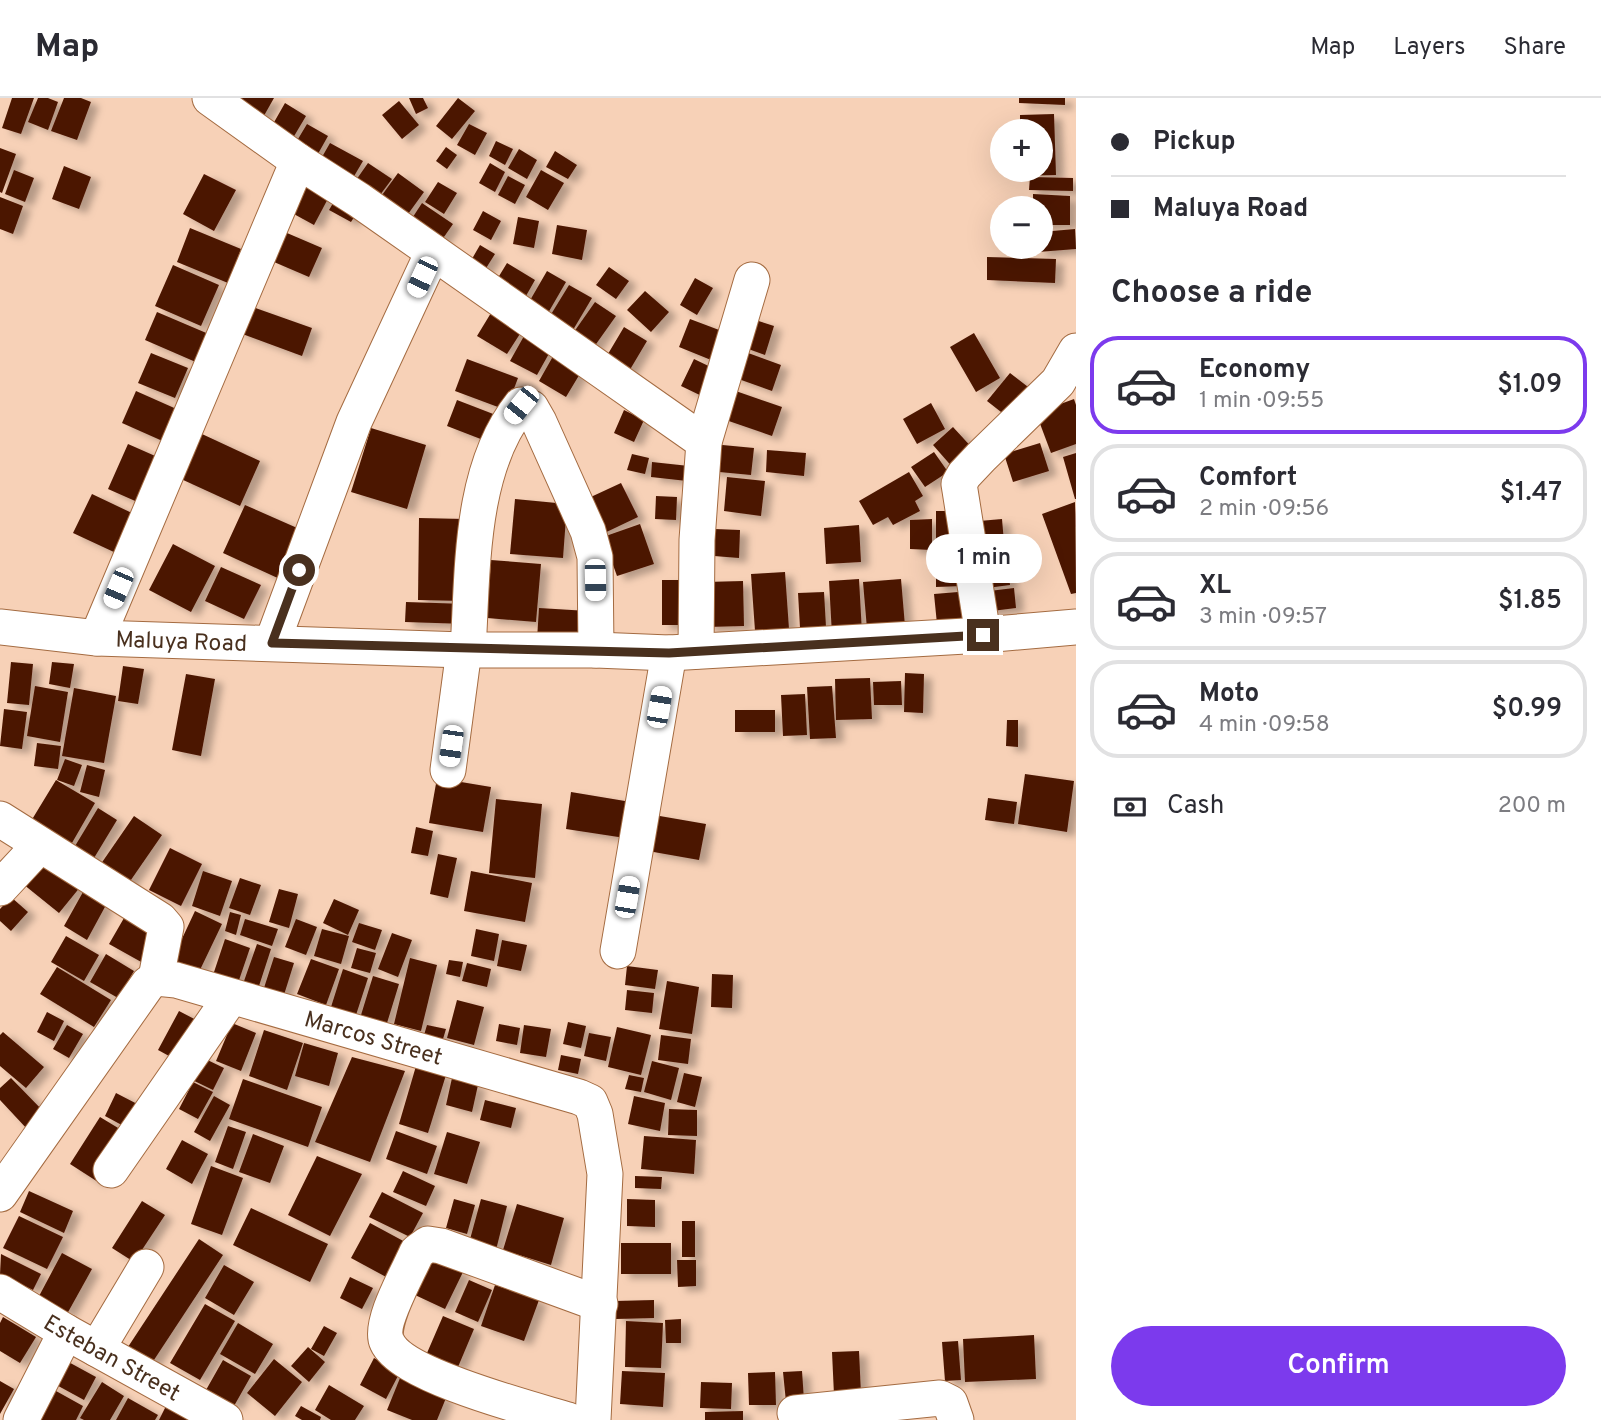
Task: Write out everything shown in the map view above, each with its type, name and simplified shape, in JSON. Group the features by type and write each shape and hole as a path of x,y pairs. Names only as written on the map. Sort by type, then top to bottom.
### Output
{"street":[{"path":"210,98 298,162 359,200 704,442"},
{"path":"97,638 298,162"},
{"path":"272,643 354,422 433,252"},
{"path":"618,951 682,652 697,540 704,442 752,280"},
{"path":"983,635 959,484 981,457 1067,379 1076,351"},
{"path":"448,770 466,650 478,508 494,455 510,419 521,405 531,408 539,422 588,531 595,557 596,650"},
{"name":"Maluya Road","path":"0,627 97,638 466,650 682,652 1076,627"},
{"path":"0,819 160,920 166,927 156,978 148,984 0,1194"},
{"path":"0,888 40,845"},
{"name":"Marcos Street","path":"156,978 176,980 590,1102 595,1114 606,1174 600,1304"},
{"path":"111,1170 231,997"},
{"path":"568,1420 482,1395 401,1359 386,1342 385,1323 417,1252 428,1244 441,1246 600,1304 593,1420"},
{"path":"97,1349 146,1267"},
{"name":"Esteban Street","path":"0,1292 66,1332 225,1420"},
{"path":"21,1420 66,1332"},
{"path":"795,1413 940,1398 950,1403 956,1420"}],"building":[{"path":"12,98 34,98 21,134 2,128"},
{"path":"38,98 58,102 48,130 28,122"},
{"path":"64,98 81,98 91,102 77,140 51,131"},
{"path":"242,98 274,98 261,121 236,108"},
{"path":"409,98 423,98 428,108 416,114"},
{"path":"458,98 475,111 452,139 436,126"},
{"path":"1019,98 1065,98 1065,105 1019,103"},
{"path":"399,101 419,125 402,139 382,115"},
{"path":"285,103 306,116 290,143 269,131"},
{"path":"1054,114 1056,175 1053,175 1053,119 1020,119 1020,115"},
{"path":"307,124 328,136 314,161 292,149"},
{"path":"469,124 487,133 475,155 457,145"},
{"path":"496,141 513,149 505,165 489,156"},
{"path":"330,143 363,161 350,183 318,164"},
{"path":"446,147 457,155 447,169 436,161"},
{"path":"0,148 16,154 2,193 0,192"},
{"path":"519,149 537,160 527,179 508,168"},
{"path":"555,151 577,165 568,179 546,167"},
{"path":"368,163 392,179 377,199 354,183"},
{"path":"490,163 505,172 495,192 479,183"},
{"path":"64,166 91,177 79,209 52,199"},
{"path":"14,170 34,178 25,202 5,194"},
{"path":"541,170 564,183 548,210 526,197"},
{"path":"398,173 424,192 403,221 377,202"},
{"path":"204,174 236,190 214,231 183,214"},
{"path":"508,176 525,185 515,204 498,195"},
{"path":"1053,178 1073,178 1073,191 1029,190 1030,182 1053,182"},
{"path":"309,181 331,193 314,225 292,213"},
{"path":"438,182 457,193 444,214 425,202"},
{"path":"1033,194 1070,196 1070,225 1053,225 1053,196"},
{"path":"0,197 23,206 13,234 0,229"},
{"path":"336,198 358,211 351,222 329,210"},
{"path":"422,203 453,224 437,247 407,226"},
{"path":"483,211 501,221 491,240 473,230"},
{"path":"518,217 539,221 534,248 513,244"},
{"path":"557,225 587,230 582,260 552,254"},
{"path":"190,228 241,249 228,283 177,262"},
{"path":"1075,229 1076,249 1053,251 1053,231"},
{"path":"287,233 322,248 309,277 274,262"},
{"path":"480,245 495,254 483,273 469,264"},
{"path":"987,257 1056,259 1055,283 987,280"},
{"path":"507,263 535,280 522,303 493,286"},
{"path":"173,265 219,285 201,326 155,306"},
{"path":"609,267 629,281 616,299 596,285"},
{"path":"547,271 566,282 544,320 525,309"},
{"path":"695,278 713,288 697,315 680,305"},
{"path":"569,285 592,298 573,330 550,316"},
{"path":"645,291 669,312 651,332 627,310"},
{"path":"595,302 616,316 589,354 569,339"},
{"path":"247,305 312,328 302,356 237,332"},
{"path":"494,308 525,326 507,354 477,336"},
{"path":"157,312 211,335 198,363 145,340"},
{"path":"749,318 774,326 765,355 740,346"},
{"path":"690,319 727,333 716,362 679,347"},
{"path":"624,327 647,341 625,378 602,364"},
{"path":"974,333 1000,378 976,392 950,347"},
{"path":"524,336 551,350 537,375 510,361"},
{"path":"740,350 781,365 772,391 730,376"},
{"path":"556,351 584,367 566,397 539,381"},
{"path":"151,353 188,368 175,398 138,383"},
{"path":"467,359 518,378 506,410 455,391"},
{"path":"694,359 721,372 708,399 681,386"},
{"path":"1010,373 1032,390 1010,419 987,401"},
{"path":"730,389 782,407 772,436 720,418"},
{"path":"136,391 181,411 167,443 122,423"},
{"path":"1074,399 1076,444 1051,453 1036,413"},
{"path":"457,400 501,417 491,443 447,426"},
{"path":"931,403 945,429 917,444 903,419"},
{"path":"624,410 644,420 634,442 614,433"},
{"path":"953,427 975,451 954,469 933,445"},
{"path":"371,428 426,445 407,509 351,492"},
{"path":"202,434 260,461 240,506 181,479"},
{"path":"1040,443 1049,471 1013,482 1004,454"},
{"path":"128,444 162,459 142,504 108,489"},
{"path":"712,444 754,448 751,475 709,471"},
{"path":"767,450 806,453 804,476 766,472"},
{"path":"934,452 948,472 925,487 911,467"},
{"path":"1076,453 1076,499 1075,499 1063,457"},
{"path":"632,454 649,458 645,474 627,470"},
{"path":"652,462 689,466 687,481 651,477"},
{"path":"909,472 923,496 915,501 920,511 893,525 888,517 873,525 859,501"},
{"path":"727,477 765,481 761,516 724,511"},
{"path":"621,483 638,517 596,537 580,502"},
{"path":"92,494 134,514 116,553 73,533"},
{"path":"656,496 677,497 676,520 655,519"},
{"path":"515,499 567,504 563,558 510,554"},
{"path":"1075,502 1076,593 1071,594 1042,514"},
{"path":"245,505 304,531 282,580 223,553"},
{"path":"936,511 957,511 957,541 936,541"},
{"path":"419,518 465,519 465,601 418,600"},
{"path":"932,519 932,550 910,549 910,520"},
{"path":"1002,519 1005,554 971,556 968,522"},
{"path":"640,524 654,564 617,576 603,537"},
{"path":"859,525 861,562 826,564 824,528"},
{"path":"715,529 740,530 739,558 714,556"},
{"path":"173,544 215,566 191,612 149,590"},
{"path":"936,553 962,553 963,586 936,587"},
{"path":"1007,558 1010,585 979,589 975,561"},
{"path":"491,560 541,564 536,622 487,618"},
{"path":"221,567 261,585 244,619 205,601"},
{"path":"785,572 789,629 755,631 751,574"},
{"path":"859,579 862,633 832,635 829,581"},
{"path":"901,579 905,626 867,629 863,582"},
{"path":"662,580 689,580 689,625 662,625"},
{"path":"743,581 744,626 706,627 705,582"},
{"path":"1014,588 1016,608 984,612 981,592"},
{"path":"970,591 972,620 937,624 934,594"},
{"path":"824,592 826,627 800,628 798,593"},
{"path":"406,602 466,604 466,624 405,622"},
{"path":"539,608 588,611 587,641 537,639"},
{"path":"11,662 33,664 29,705 7,703"},
{"path":"52,662 74,664 70,688 49,684"},
{"path":"123,666 144,669 138,704 118,701"},
{"path":"905,673 924,674 923,713 904,712"},
{"path":"186,674 215,679 201,756 172,750"},
{"path":"870,678 872,719 836,720 835,679"},
{"path":"901,681 902,705 874,705 873,682"},
{"path":"35,686 68,692 60,742 27,736"},
{"path":"832,686 836,738 810,739 807,687"},
{"path":"74,688 116,696 104,763 62,756"},
{"path":"805,694 807,735 783,736 781,695"},
{"path":"4,709 27,712 22,749 0,746"},
{"path":"735,710 775,710 775,732 735,732"},
{"path":"1007,720 1018,720 1018,747 1006,746"},
{"path":"37,743 61,746 58,769 34,766"},
{"path":"65,759 82,765 74,786 57,780"},
{"path":"87,765 105,770 99,797 80,792"},
{"path":"1025,774 1074,781 1067,832 1018,824"},
{"path":"437,778 491,787 483,832 429,823"},
{"path":"56,780 95,803 65,855 25,831"},
{"path":"571,792 631,802 625,838 566,829"},
{"path":"988,798 1017,802 1014,824 985,820"},
{"path":"496,799 542,804 535,878 489,873"},
{"path":"98,808 117,820 88,868 69,856"},
{"path":"654,815 706,824 699,860 648,851"},
{"path":"134,816 162,835 124,890 96,871"},
{"path":"416,827 433,831 428,856 411,853"},
{"path":"170,848 202,864 181,906 149,890"},
{"path":"438,854 457,858 448,898 430,894"},
{"path":"44,857 81,886 59,913 23,884"},
{"path":"203,871 232,881 220,916 192,906"},
{"path":"471,871 532,883 525,922 464,911"},
{"path":"240,878 261,885 250,915 229,908"},
{"path":"279,889 298,894 289,928 269,922"},
{"path":"83,892 106,905 87,940 64,926"},
{"path":"11,897 28,912 11,931 0,921 0,909"},
{"path":"334,899 359,910 348,935 323,923"},
{"path":"195,911 222,924 199,972 172,960"},
{"path":"230,912 241,915 236,935 225,931"},
{"path":"124,918 158,937 143,963 109,944"},
{"path":"245,919 278,929 272,946 240,935"},
{"path":"296,919 317,927 306,955 285,947"},
{"path":"359,923 382,930 375,950 352,942"},
{"path":"322,929 349,936 341,964 314,956"},
{"path":"476,929 499,934 494,961 471,956"},
{"path":"392,933 412,940 398,977 378,969"},
{"path":"66,936 99,955 84,981 51,962"},
{"path":"225,939 250,948 238,983 213,975"},
{"path":"502,940 527,945 521,971 497,966"},
{"path":"257,944 271,949 259,986 244,981"},
{"path":"357,948 376,953 370,973 351,968"},
{"path":"106,954 134,971 118,998 90,982"},
{"path":"274,957 294,963 283,998 263,991"},
{"path":"410,958 437,965 421,1031 394,1024"},
{"path":"311,959 339,969 326,1005 297,994"},
{"path":"449,960 463,962 460,977 446,974"},
{"path":"467,963 491,969 487,987 462,981"},
{"path":"627,966 658,970 655,989 625,985"},
{"path":"57,967 111,1000 94,1027 40,994"},
{"path":"343,969 368,978 356,1015 331,1007"},
{"path":"712,974 733,975 732,1008 711,1007"},
{"path":"373,976 399,984 387,1023 361,1015"},
{"path":"667,981 699,987 692,1034 659,1029"},
{"path":"627,990 654,993 652,1013 625,1010"},
{"path":"457,1000 484,1007 474,1045 447,1038"},
{"path":"179,1011 202,1023 182,1063 158,1050"},
{"path":"47,1012 64,1021 54,1041 37,1032"},
{"path":"568,1022 586,1026 581,1048 563,1044"},
{"path":"232,1023 256,1033 241,1071 216,1061"},
{"path":"499,1024 520,1028 517,1045 496,1041"},
{"path":"67,1025 83,1034 69,1058 53,1049"},
{"path":"427,1025 446,1029 443,1039 424,1035"},
{"path":"524,1025 551,1029 546,1057 520,1053"},
{"path":"617,1027 651,1035 641,1075 608,1067"},
{"path":"264,1030 303,1043 287,1090 249,1076"},
{"path":"3,1032 44,1067 26,1088 0,1066 0,1035"},
{"path":"589,1033 611,1037 606,1061 584,1056"},
{"path":"661,1035 691,1039 688,1064 658,1060"},
{"path":"304,1043 338,1053 329,1086 295,1076"},
{"path":"195,1054 224,1068 213,1090 184,1076"},
{"path":"561,1055 581,1059 578,1074 558,1070"},
{"path":"352,1057 405,1071 370,1162 315,1142"},
{"path":"652,1061 679,1068 671,1100 644,1092"},
{"path":"416,1066 446,1075 428,1133 399,1124"},
{"path":"684,1073 702,1077 695,1107 677,1102"},
{"path":"629,1075 644,1078 641,1092 625,1089"},
{"path":"11,1078 46,1114 28,1130 0,1100 0,1088"},
{"path":"452,1078 478,1085 472,1112 446,1105"},
{"path":"243,1079 322,1107 308,1147 229,1119"},
{"path":"193,1082 213,1092 198,1119 179,1109"},
{"path":"116,1093 143,1107 131,1130 105,1116"},
{"path":"214,1096 230,1105 210,1141 194,1132"},
{"path":"634,1096 665,1103 660,1131 628,1124"},
{"path":"485,1100 516,1108 511,1128 480,1120"},
{"path":"669,1109 697,1110 697,1136 668,1135"},
{"path":"100,1117 128,1134 98,1182 70,1164"},
{"path":"228,1126 246,1132 233,1169 215,1162"},
{"path":"396,1131 437,1146 427,1174 386,1159"},
{"path":"447,1132 480,1142 467,1184 434,1174"},
{"path":"253,1134 284,1146 270,1183 239,1172"},
{"path":"644,1136 696,1140 694,1174 641,1169"},
{"path":"182,1140 208,1154 192,1184 166,1169"},
{"path":"317,1156 362,1174 330,1236 288,1215"},
{"path":"211,1166 243,1178 222,1235 191,1224"},
{"path":"403,1171 435,1186 426,1206 393,1192"},
{"path":"635,1176 662,1177 661,1189 635,1188"},
{"path":"29,1191 73,1211 64,1233 20,1212"},
{"path":"382,1192 423,1213 410,1237 369,1217"},
{"path":"454,1199 475,1205 467,1234 446,1228"},
{"path":"481,1199 507,1206 496,1250 469,1243"},
{"path":"627,1199 655,1200 655,1227 627,1226"},
{"path":"142,1201 165,1215 134,1262 112,1248"},
{"path":"517,1204 564,1218 551,1265 503,1250"},
{"path":"251,1208 328,1244 310,1282 233,1245"},
{"path":"19,1216 63,1237 47,1269 3,1248"},
{"path":"682,1221 695,1221 695,1257 682,1257"},
{"path":"370,1223 407,1243 388,1278 351,1258"},
{"path":"199,1239 223,1255 150,1366 126,1350"},
{"path":"621,1243 671,1243 671,1274 621,1274"},
{"path":"62,1253 92,1269 67,1314 38,1298"},
{"path":"1,1254 41,1274 33,1290 0,1274"},
{"path":"433,1258 463,1272 445,1309 415,1295"},
{"path":"677,1260 696,1260 696,1286 678,1287"},
{"path":"224,1265 254,1282 234,1315 205,1298"},
{"path":"350,1277 373,1288 362,1309 340,1298"},
{"path":"469,1280 492,1290 478,1322 455,1312"},
{"path":"495,1285 539,1300 524,1341 481,1326"},
{"path":"654,1300 654,1318 616,1319 615,1301"},
{"path":"205,1304 235,1321 200,1380 170,1363"},
{"path":"443,1316 474,1329 458,1367 427,1353"},
{"path":"3,1317 36,1337 20,1363 0,1351 0,1323"},
{"path":"681,1319 681,1343 666,1343 665,1320"},
{"path":"626,1321 663,1323 661,1368 625,1367"},
{"path":"238,1323 273,1344 255,1374 220,1354"},
{"path":"324,1326 337,1333 324,1356 311,1349"},
{"path":"1034,1335 1036,1379 965,1382 963,1339"},
{"path":"958,1341 961,1380 945,1381 942,1342"},
{"path":"308,1347 325,1362 309,1382 291,1366"},
{"path":"859,1351 861,1394 834,1395 832,1352"},
{"path":"374,1358 400,1372 386,1399 360,1385"},
{"path":"63,1359 96,1377 84,1400 51,1382"},
{"path":"274,1359 302,1382 275,1416 247,1393"},
{"path":"223,1360 251,1376 234,1406 206,1390"},
{"path":"622,1371 665,1373 663,1407 620,1404"},
{"path":"802,1371 804,1400 786,1402 783,1372"},
{"path":"775,1372 776,1405 749,1405 748,1373"},
{"path":"400,1378 446,1398 437,1420 412,1420 387,1410"},
{"path":"0,1381 14,1389 0,1414"},
{"path":"102,1382 124,1396 110,1420 80,1418"},
{"path":"701,1382 732,1383 731,1409 700,1408"},
{"path":"329,1385 364,1406 355,1420 331,1420 315,1410"},
{"path":"47,1386 83,1406 76,1420 42,1420 32,1415"},
{"path":"128,1398 158,1415 155,1420 116,1420"},
{"path":"167,1404 190,1416 188,1420 159,1420"},
{"path":"301,1406 321,1417 320,1420 302,1420 295,1416"},
{"path":"743,1411 743,1420 705,1420 705,1412"}],"route":[{"path":"299,570 272,643 464,650 669,653 983,635"}]}
